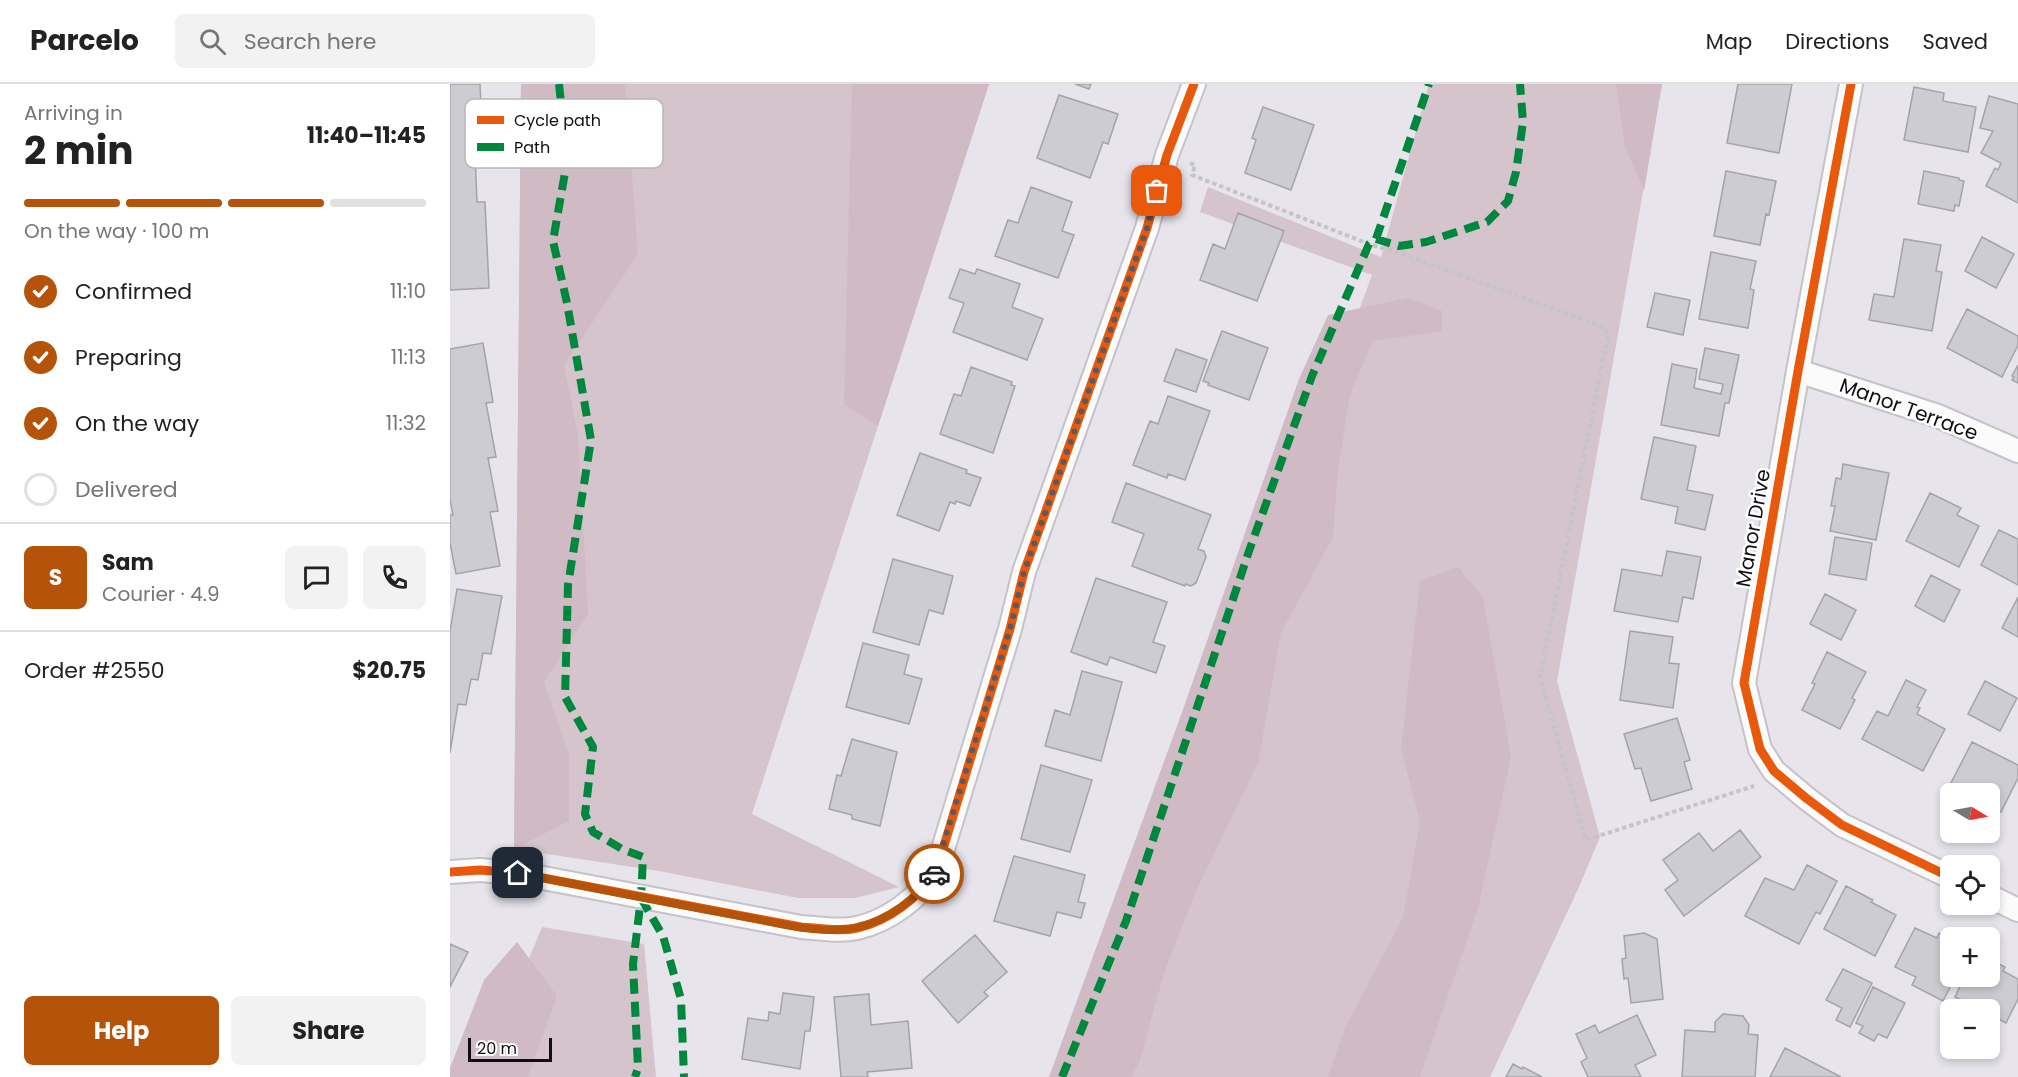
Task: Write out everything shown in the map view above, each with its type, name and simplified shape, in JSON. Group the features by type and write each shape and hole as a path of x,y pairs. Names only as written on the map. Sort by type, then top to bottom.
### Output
{"street":[{"path":"450,872 480,870 518,873 789,925 828,929 857,928 878,920 902,907 923,890 936,872 1010,629 1024,572 1147,228 1167,155 1194,84"},
{"name":"Manor Drive","path":"1851,84 1744,683 1760,749 1774,771 1842,825 1940,872"},
{"name":"Manor Terrace","path":"1798,371 1938,416 2018,451"},
{"path":"2000,901 2018,910"}],"path":[{"path":"1187,162 1195,165 1192,175 1370,244 1604,327 1608,335 1540,676 1586,840 1753,787 1774,771"}],"shaded area":[{"path":"521,84 989,84 752,814 899,887 855,898 798,898 659,871 514,849 520,168 663,168 663,99 521,99"},
{"path":"521,84 625,84 626,99 521,99"},
{"path":"852,84 989,84 878,426 844,404"},
{"path":"1429,84 1662,84 1557,681 1600,837 1490,1077 1075,1077 1372,275 1200,212 1208,187 1381,257"},
{"path":"1616,84 1662,84 1644,191 1625,147"},
{"path":"520,168 631,168 638,254 564,365 578,435 588,614 544,682 569,755 569,821 514,849"},
{"path":"1408,298 1442,311 1442,331 1373,341 1350,395 1338,469 1333,537 1281,633 1258,763 1197,889 1164,973 1139,1063 1131,1077 1049,1077 1181,715 1299,379 1328,315"},
{"path":"1458,567 1483,597 1511,757 1478,908 1420,1077 1328,1077 1344,1030 1403,917 1420,822 1401,749 1420,581"},
{"path":"542,927 644,944 656,1077 480,1077"},
{"path":"517,942 557,996 528,1077 450,1077 450,1068 484,980"}],"building":[{"path":"450,84 480,84 481,99 465,99 465,168 476,168 477,202 485,202 489,288 450,290"},
{"path":"1075,84 1091,84 1089,89"},
{"path":"1738,84 1792,84 1779,153 1727,143"},
{"path":"1914,87 1944,93 1943,101 1976,107 1968,152 1904,140"},
{"path":"1059,95 1118,114 1108,144 1103,142 1090,178 1037,158"},
{"path":"1989,96 2018,104 2018,203 1986,186 1995,168 1998,170 2001,163 1981,153 1993,131 1980,128"},
{"path":"1263,107 1314,125 1291,190 1245,173 1256,140 1252,138"},
{"path":"1726,171 1776,181 1760,245 1714,236"},
{"path":"1924,171 1964,181 1959,206 1955,205 1954,211 1918,204"},
{"path":"1031,187 1072,202 1062,231 1074,235 1058,278 995,256 1008,220 1018,223"},
{"path":"1238,213 1284,231 1257,301 1200,280 1213,244 1225,249"},
{"path":"1982,237 2014,254 1996,288 1965,271"},
{"path":"1904,239 1941,245 1936,271 1942,272 1932,331 1869,320 1874,294 1894,297"},
{"path":"1711,252 1756,261 1750,289 1754,290 1748,328 1699,319"},
{"path":"960,269 975,274 977,269 1020,284 1012,307 1043,319 1027,360 953,332 964,303 949,298"},
{"path":"1655,293 1690,300 1683,335 1647,327"},
{"path":"1967,309 2018,336 2018,345 2002,377 1947,348"},
{"path":"1222,331 1268,348 1249,400 1203,381"},
{"path":"483,343 493,402 486,403 496,457 488,458 498,511 490,512 500,566 456,574 450,543 450,515 453,515 450,500 450,349"},
{"path":"1705,348 1739,355 1729,403 1725,403 1719,436 1661,425 1672,364 1697,369 1694,388 1721,394 1723,384 1699,379"},
{"path":"1176,349 1207,360 1196,392 1164,381"},
{"path":"2018,365 2018,383 2012,380 2014,377 2012,376"},
{"path":"971,367 1012,382 1011,385 1015,386 993,453 940,434 954,394 961,396"},
{"path":"1168,396 1210,411 1185,480 1168,474 1167,478 1133,465 1150,421 1158,424"},
{"path":"1654,437 1696,446 1687,490 1713,495 1705,530 1675,523 1678,507 1641,499"},
{"path":"920,453 967,470 966,473 981,478 970,506 956,501 955,504 950,502 939,531 897,515"},
{"path":"1843,464 1889,473 1876,540 1830,531 1835,506 1831,506 1836,478 1841,479"},
{"path":"1126,483 1211,515 1198,549 1204,551 1206,557 1196,583 1185,586 1132,566 1144,534 1112,522"},
{"path":"1930,493 1961,508 1957,515 1979,526 1959,567 1906,541"},
{"path":"1999,530 2018,539 2018,585 1981,565"},
{"path":"1835,537 1872,543 1866,580 1829,574"},
{"path":"1667,551 1701,557 1693,599 1683,597 1678,622 1614,611 1622,569 1662,576"},
{"path":"893,559 953,576 943,614 929,610 919,645 873,632"},
{"path":"1931,575 1960,590 1944,622 1915,606"},
{"path":"1096,578 1167,602 1153,642 1165,646 1156,673 1110,657 1107,665 1071,652"},
{"path":"457,589 502,596 491,654 483,653 478,680 471,679 466,705 458,704 450,753 450,631"},
{"path":"1825,594 1856,610 1841,640 1810,624"},
{"path":"2018,597 2018,637 2002,628"},
{"path":"1630,631 1673,637 1669,663 1679,664 1673,708 1620,700"},
{"path":"863,643 909,655 904,674 922,679 909,724 846,707"},
{"path":"1827,652 1866,672 1852,698 1855,700 1840,729 1802,710"},
{"path":"1082,671 1122,682 1101,761 1045,746 1055,710 1070,715"},
{"path":"1906,680 1926,690 1917,707 1920,708 1917,714 1945,729 1923,771 1862,739 1877,711 1888,716"},
{"path":"1985,681 2017,698 2000,731 1968,714"},
{"path":"1677,718 1690,760 1684,762 1692,789 1651,801 1641,768 1635,769 1624,734"},
{"path":"852,739 897,752 880,826 852,819 852,815 829,809 837,775 841,776"},
{"path":"1972,742 2018,765 2018,778 2001,812 2000,783 1951,783"},
{"path":"1041,765 1092,780 1070,852 1021,839"},
{"path":"1740,830 1761,857 1684,916 1665,890 1678,880 1663,860 1699,833 1713,851"},
{"path":"1014,856 1085,875 1078,902 1085,903 1081,918 1057,912 1050,936 994,921"},
{"path":"1807,865 1837,881 1820,914 1816,912 1799,944 1745,916 1765,878 1794,890"},
{"path":"1846,886 1896,915 1875,956 1824,929"},
{"path":"1915,928 1937,938 1939,933 1940,987 1950,987 1944,999 1940,999 1912,985 1916,977 1895,967"},
{"path":"1644,933 1657,939 1663,999 1631,1003 1628,978 1624,979 1622,959 1626,958 1624,936"},
{"path":"975,935 1007,972 984,992 988,996 958,1023 922,981"},
{"path":"450,944 468,952 450,987"},
{"path":"2000,964 2005,967 2003,971 2018,979 2018,999 2006,1023 2000,1020 2000,999 1959,999 1955,997 1960,987 2000,987"},
{"path":"1843,969 1872,983 1850,1027 1836,1020 1842,1008 1826,1000"},
{"path":"1873,987 1905,1003 1887,1038 1878,1034 1874,1041 1859,1033 1863,1026 1856,1023"},
{"path":"783,993 814,997 810,1031 805,1031 800,1069 742,1059 748,1018 768,1021 769,1012 780,1014"},
{"path":"869,994 871,1025 908,1021 912,1068 867,1072 868,1077 841,1077 834,997"},
{"path":"1723,1014 1743,1016 1749,1025 1748,1034 1758,1035 1755,1077 1682,1077 1685,1030 1715,1032 1715,1022"},
{"path":"1637,1015 1656,1055 1635,1065 1641,1077 1588,1077 1581,1062 1587,1058 1576,1034 1595,1025 1599,1033"},
{"path":"1785,1048 1841,1077 1770,1077"},
{"path":"1513,1064 1522,1069 1523,1067 1542,1077 1506,1077"}],"marked path":[{"path":"559,84 561,99"},
{"path":"1062,1077 1126,921 1249,551 1312,376 1369,244 1376,239 1429,84"},
{"path":"1376,239 1399,246 1426,242 1487,222 1508,201 1516,172 1523,122 1520,84"},
{"path":"566,168 553,241 567,303 591,440 568,585 565,697 593,747 585,814 593,832 622,849 643,857 641,898 633,964 638,1068 635,1077"},
{"path":"641,898 663,936 681,999 684,1077"}],"cycle path":[{"path":"450,872 480,870 517,873 801,927 836,930 857,928 880,920 902,907 921,891 936,872 1010,629 1024,572 1147,228 1167,155 1194,84"},
{"path":"1851,84 1744,683 1760,749 1774,771 1842,825 1940,872"}],"way so far":[{"path":"934,874 1010,629 1024,572 1147,228 1157,191"}],"route":[{"path":"518,873 801,927 828,929 857,928 878,920 902,907 923,890 934,874"}]}
